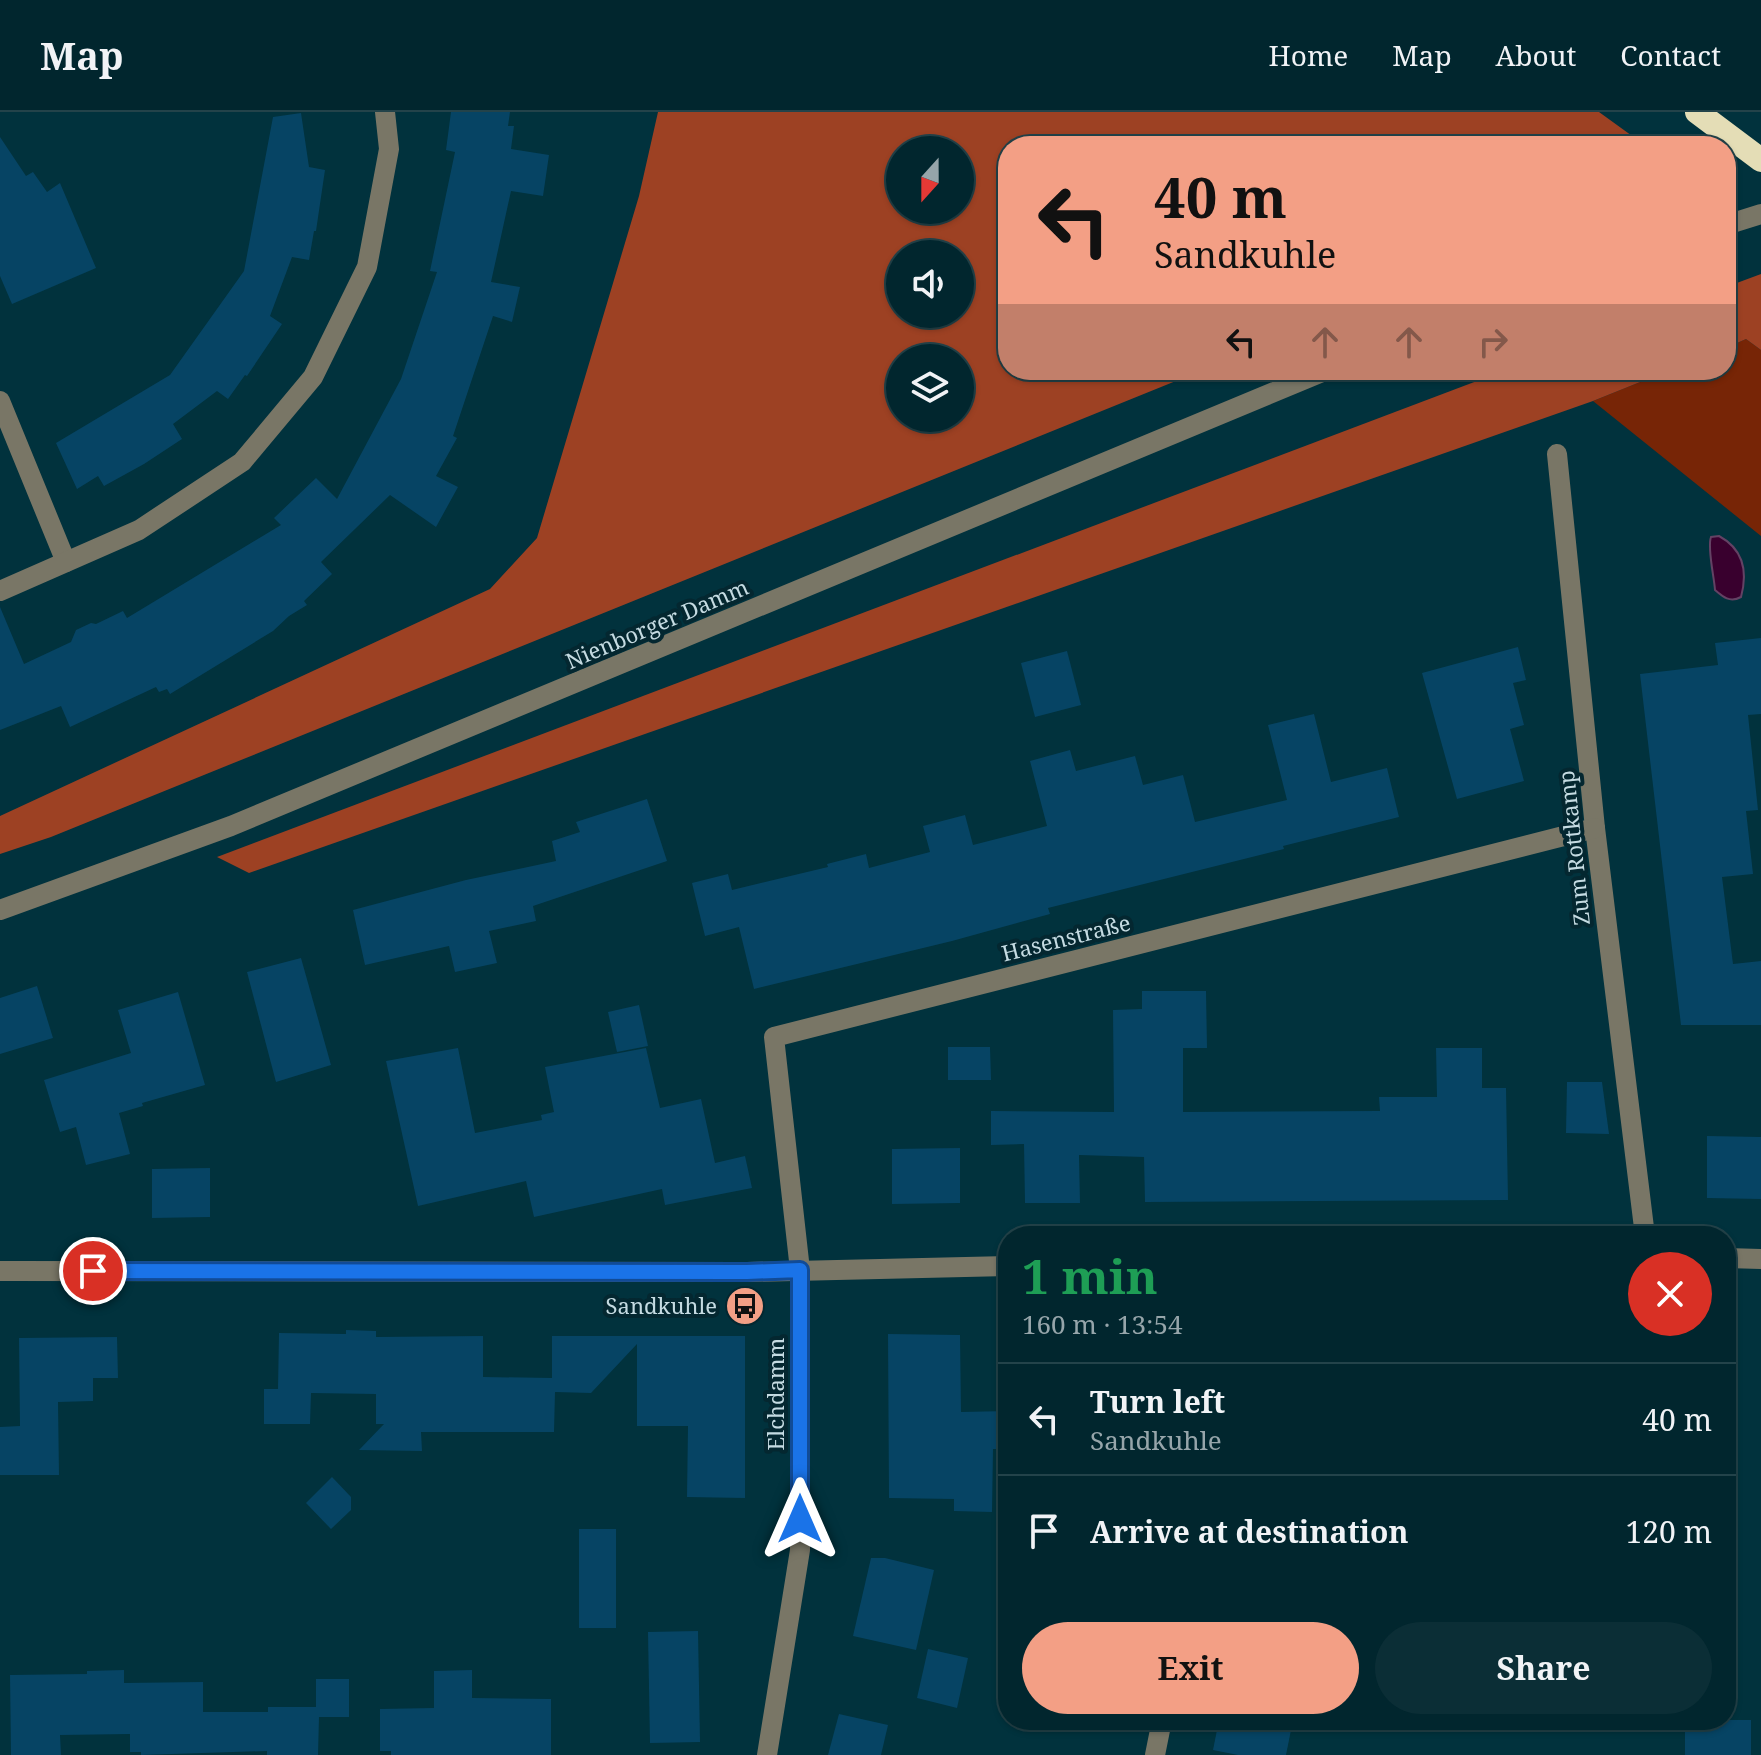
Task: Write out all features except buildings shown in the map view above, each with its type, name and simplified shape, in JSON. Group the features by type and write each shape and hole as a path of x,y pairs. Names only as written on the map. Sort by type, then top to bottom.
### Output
{"highway":[{"path":"1697,112 1729,136"},
{"path":"1736,141 1761,160"}],"street":[{"path":"0,591 139,530 242,462 313,377 367,267 389,149 385,112"},
{"path":"1736,222 1761,214"},
{"name":"Nienborger Damm","path":"0,910 231,826 1303,380"},
{"path":"0,401 66,562"},
{"name":"Zum Rottkamp","path":"1557,454 1595,828 1644,1226"},
{"name":"Hasenstraße","path":"800,1270 774,1037 1595,828"},
{"path":"1736,1258 1761,1259"},
{"path":"0,1271 747,1272 998,1266"},
{"name":"Elchdamm","path":"767,1755 800,1550 800,1270"},
{"path":"1155,1755 1160,1730"}],"shaded area":[{"path":"658,112 1599,112 1632,136 998,136 998,380 1178,380 51,837 0,854 0,816 490,589 537,538 639,196"},
{"path":"1761,274 1761,350 1746,339 1736,344 1736,283"},
{"path":"1746,339 1761,350 1761,536 1593,401 1645,380 1736,380 1736,344"},
{"path":"1480,380 1645,380 1593,401 249,873 217,857"},
{"path":"1719,536 1734,547 1742,562 1743,587 1741,597 1737,599 1727,598 1715,590 1710,542 1711,537"}],"place":[{"name":"Sandkuhle","path":"745,1306"}],"route":[{"path":"93,1271 800,1270 800,1519"}]}
